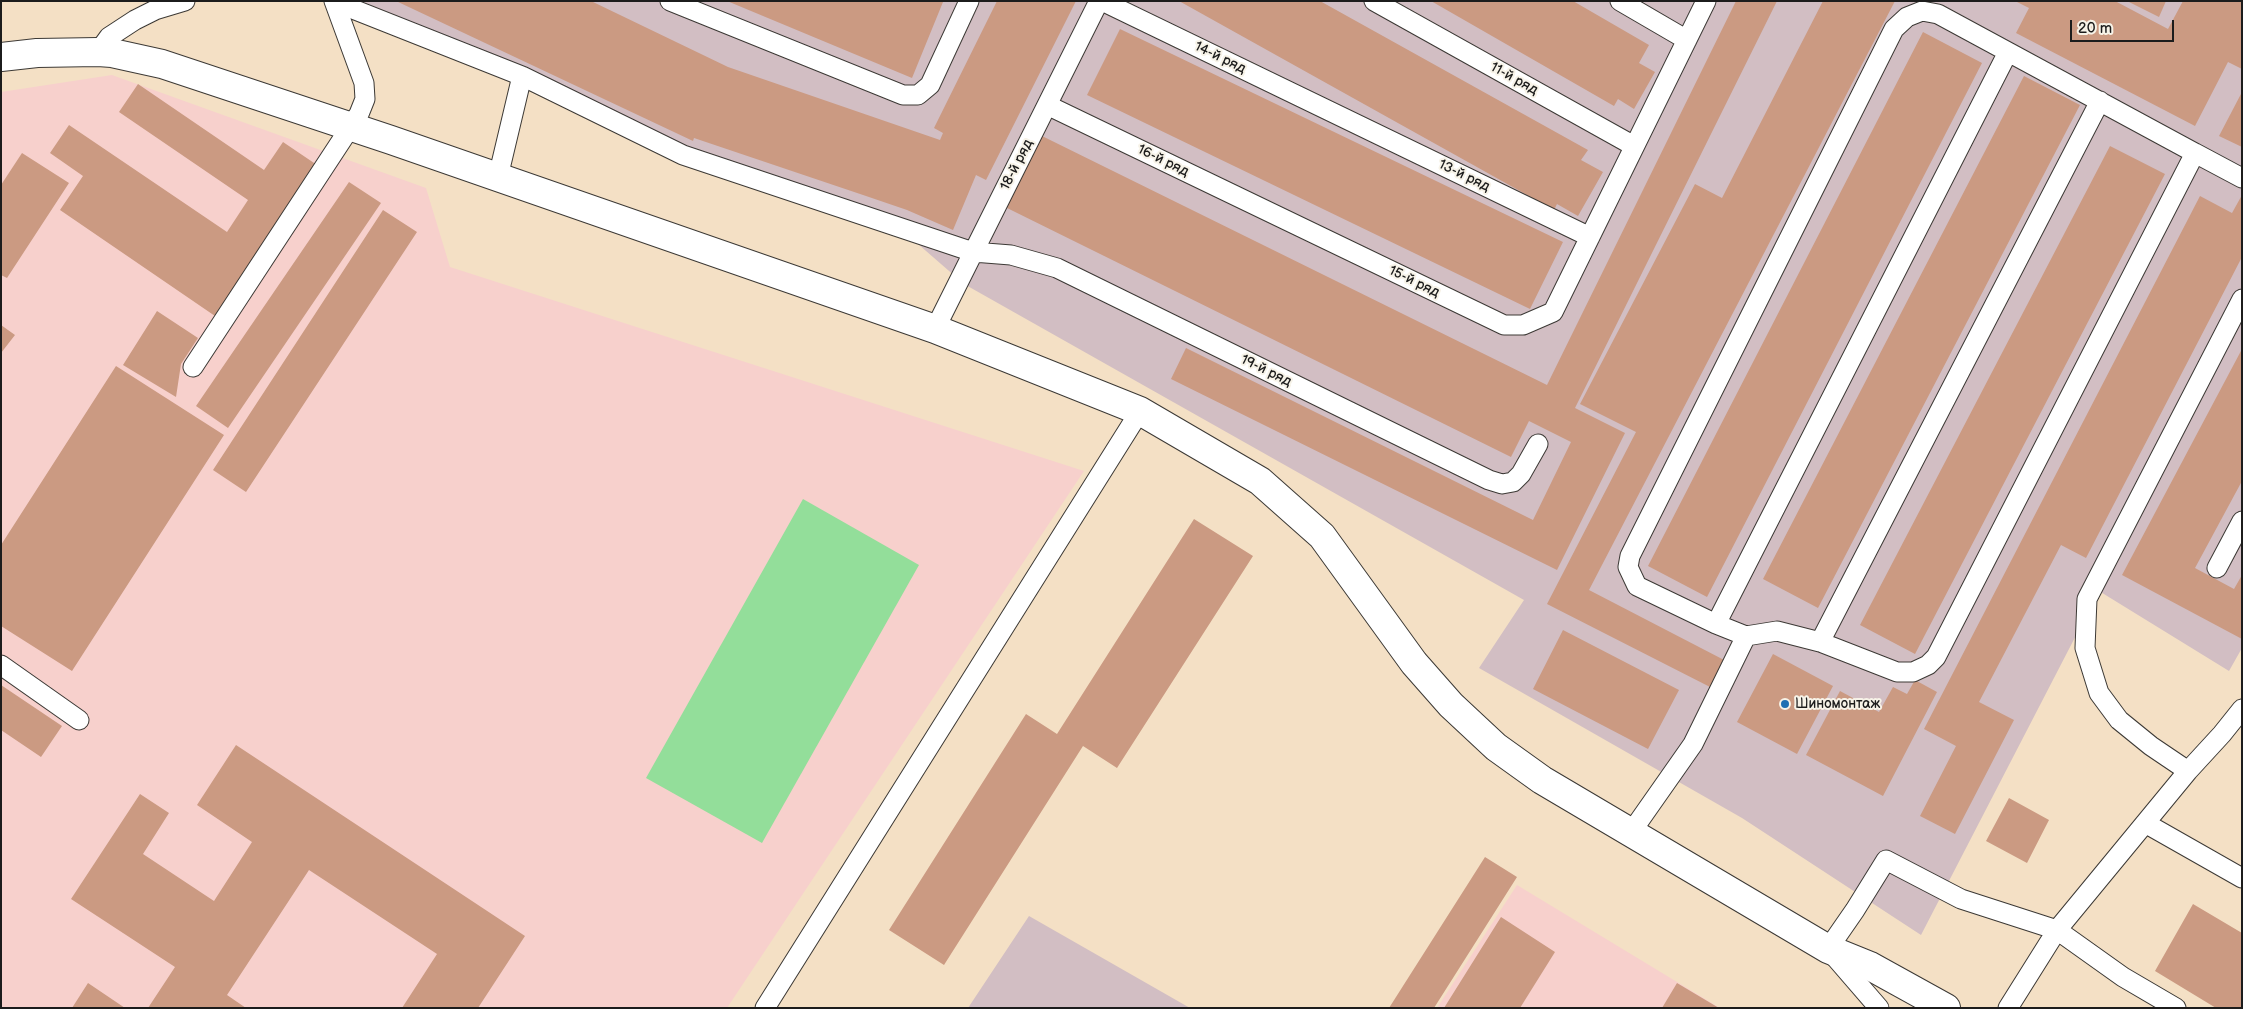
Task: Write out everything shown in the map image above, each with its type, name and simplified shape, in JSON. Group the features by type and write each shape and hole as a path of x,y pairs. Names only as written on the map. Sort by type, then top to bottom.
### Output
{"street":[{"path":"6,52 112,53 162,64 498,177 935,329 1140,411 1260,481 1322,536 1414,663 1451,705 1496,747 1542,780 1632,831 1828,949 1870,966 1946,1008"}],"lane":[{"path":"98,52 109,38 135,20 155,10 185,1"},
{"path":"670,1 903,95 918,95 930,85 968,1"},
{"name":"18-й ряд","path":"935,329 1101,1"},
{"name":"14-й ряд","path":"1101,1 1337,115"},
{"name":"11-й ряд","path":"1374,1 1634,146"},
{"path":"1620,1 1687,40"},
{"path":"1590,236 1706,1"},
{"path":"335,2 522,76 683,155 973,252"},
{"path":"193,367 352,127 364,99 364,83 335,2"},
{"path":"2194,153 1936,657 1928,665 1913,672 1897,672 1820,642 1777,631 1746,636 1716,624 1637,586 1628,567 1630,556 1894,29 1907,17 1922,11 1938,14 2242,178"},
{"path":"1716,624 2008,52"},
{"path":"498,177 522,76"},
{"path":"1820,642 2100,101"},
{"name":"16-й ряд","path":"1047,105 1278,216"},
{"name":"13-й ряд","path":"1337,115 1590,236"},
{"name":"15-й ряд","path":"1278,216 1504,325 1524,325 1553,312 1590,236"},
{"name":"19-й ряд","path":"973,252 1011,256 1057,268 1489,480 1502,484 1513,482 1521,474 1538,444"},
{"path":"2188,771 2151,746 2119,720 2099,692 2086,648 2087,599 2242,298"},
{"path":"765,1008 1140,411"},
{"path":"2217,568 2242,521"},
{"path":"1632,831 1693,744 1746,636"},
{"path":"1,665 79,720"},
{"path":"2008,1008 2057,930 2188,771 2242,709"},
{"path":"2222,734 2242,735"},
{"path":"2145,823 2242,878"},
{"path":"1879,1008 1828,949 1886,860 1961,899 2057,930 2122,977 2176,1008"}],"shaded area":[{"path":"340,1 2242,1 2242,648 2229,671 2099,591 1921,935 1742,818 1479,668 1524,600 964,284 918,244"},
{"path":"112,75 426,188 450,267 1084,471 727,1008 1,1008 1,92"},
{"path":"1517,885 1720,1008 1437,1008"},
{"path":"1029,916 1190,1008 968,1008"}],"green space":[{"path":"803,499 919,565 762,843 646,778"}],"building":[{"path":"396,1 591,1 728,67 940,140 943,133 934,128 997,1 1076,1 986,180 976,175 953,230 907,210 694,138 693,141"},
{"path":"727,1 941,1 943,2 912,78"},
{"path":"1179,1 1320,1 1588,150 1581,160 1603,172 1578,216 1557,204 1554,210"},
{"path":"1431,1 1573,1 1649,45 1639,63 1655,72 1634,109 1618,99 1614,106"},
{"path":"1736,1 1777,1 1575,408 1625,433 1557,570 1171,379 1186,348 1533,520 1571,442 1529,421 1511,457 1005,207 1040,135 1547,385"},
{"path":"1823,1 1895,1 1589,590 1726,661 1712,688 1547,604 1636,432 1580,404 1695,184 1722,198"},
{"path":"2015,1 2115,1 2168,29 2183,1 2242,1 2242,69 2228,62 2195,126 2016,33 2029,8"},
{"path":"2127,1 2166,1 2159,17"},
{"path":"1120,29 1563,242 1530,309 1087,95"},
{"path":"1923,32 1982,63 1707,597 1648,566"},
{"path":"2024,76 2080,105 1818,608 1763,579"},
{"path":"138,84 264,170 283,142 317,165 215,316 60,210 83,176 50,153 69,125 227,232 248,200 119,112"},
{"path":"2242,92 2242,147 2219,136"},
{"path":"2110,146 2165,174 1915,654 1860,625"},
{"path":"22,153 69,183 7,278 1,275 1,185"},
{"path":"349,182 381,203 228,428 196,406"},
{"path":"2242,195 2242,257 2086,558 2061,545 1979,702 2014,720 1955,834 1920,816 1956,746 1924,729 2200,196 2232,213"},
{"path":"383,210 417,232 246,492 213,470"},
{"path":"157,311 198,338 181,364 176,397 123,365"},
{"path":"1,325 15,335 1,353"},
{"path":"2242,349 2242,481 2195,568 2234,589 2242,575 2242,639 2122,575"},
{"path":"116,366 224,435 72,671 1,626 1,545"},
{"path":"1194,519 1253,556 1117,768 1083,746 944,965 889,930 1026,714 1057,734"},
{"path":"1563,630 1679,690 1648,749 1533,689"},
{"name":"Шиномонтаж","path":"1773,654 1833,686 1797,754 1737,722"},
{"path":"1915,680 1937,692 1883,796 1806,755 1840,691 1879,712 1893,687 1907,694"},
{"path":"1,685 62,726 41,757 1,730"},
{"path":"236,745 525,936 478,1008 402,1008 437,954 309,870 227,995 246,1008 148,1008 175,967 71,899 140,794 169,813 143,854 214,901 252,842 197,805"},
{"path":"2009,798 2049,820 2027,863 1986,841"},
{"path":"1485,857 1517,877 1434,1008 1389,1008"},
{"path":"2193,904 2242,933 2242,1008 2216,1008 2155,971"},
{"path":"1501,917 1555,952 1520,1008 1444,1008"},
{"path":"88,983 125,1008 72,1008"},
{"path":"1677,983 1719,1008 1662,1008"}],"place":[{"name":"Шиномонтаж","path":"1785,704"}]}
